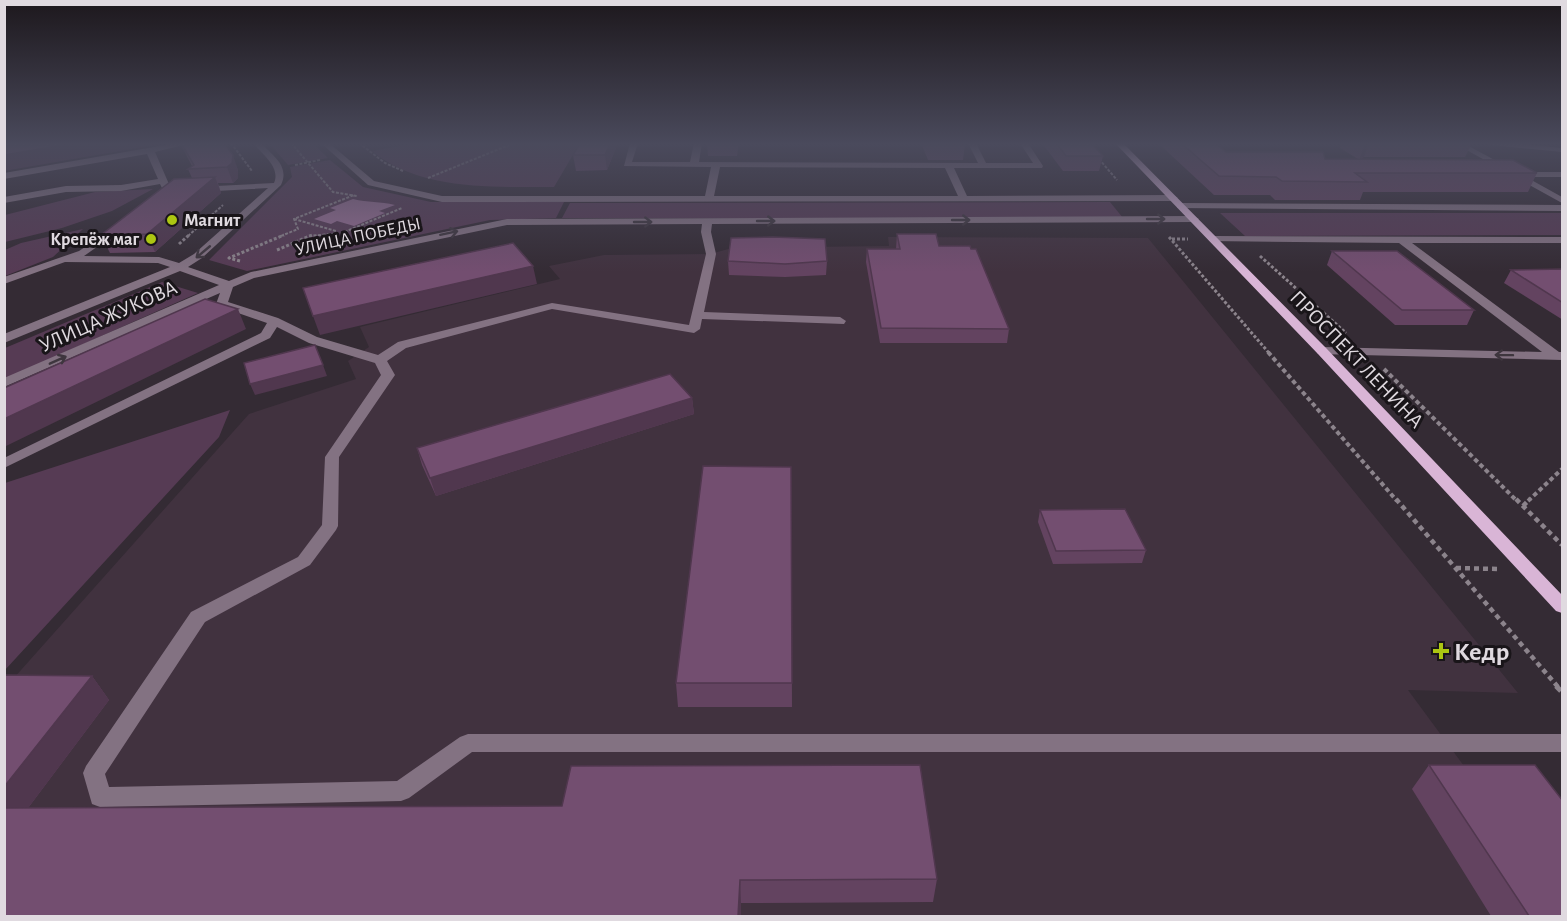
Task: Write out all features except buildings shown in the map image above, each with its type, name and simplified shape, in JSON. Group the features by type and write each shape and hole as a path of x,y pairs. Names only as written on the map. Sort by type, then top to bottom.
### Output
{"main road":[{"name":"ПРОСПЕКТ ЛЕНИНА","path":"1161,186 1322,351 1563,606"}],"street":[{"path":"4,200 66,189 133,186"},
{"path":"165,186 168,191"},
{"path":"190,190 261,186"},
{"path":"180,267 198,256 276,186"},
{"name":"УЛИЦА ПОБЕДЫ","path":"384,186 442,200 1137,199 1177,202 1563,208"},
{"path":"708,199 713,186"},
{"path":"958,186 964,199"},
{"path":"1537,186 1563,200"},
{"path":"149,205 168,191 179,191"},
{"path":"4,281 83,254 130,219"},
{"name":"УЛИЦА ПОБЕДЫ","path":"228,284 251,275 507,222 1194,219"},
{"path":"380,360 402,345 552,306 694,329 711,254 706,232 707,222"},
{"path":"1213,239 1563,240"},
{"path":"1402,240 1559,356"},
{"path":"64,259 159,260 228,284 222,304 274,321 313,340 380,360 388,375 332,457 330,526 304,561 198,617 94,773 99,797 401,791 468,743 1563,743"},
{"name":"УЛИЦА ЖУКОВА","path":"4,339 180,267"},
{"name":"УЛИЦА ЖУКОВА","path":"4,383 228,284"},
{"path":"696,315 840,321"},
{"path":"4,464 266,335 274,321"},
{"path":"1322,351 1559,356"}],"path":[{"path":"1122,186 1137,199"},
{"path":"159,260 244,187"},
{"path":"294,219 354,195"},
{"path":"276,250 314,234 342,233 408,205"},
{"path":"294,219 342,233"},
{"path":"247,263 230,258 298,229 294,219"},
{"path":"1154,219 1563,692"},
{"path":"1523,506 1563,470"}],"shaded area":[{"path":"283,186 362,186 431,202 564,202 556,218 490,220 247,271 209,260"},
{"path":"483,186 555,186 554,187"},
{"path":"153,189 112,211 62,228 5,242 5,215 95,192"},
{"path":"353,199 395,205 379,211 385,213 354,226 337,221 331,224 314,219 336,210 330,208"},
{"path":"1110,202 1123,218 562,218 570,203"},
{"path":"1220,213 1562,213 1562,235 1245,236"},
{"path":"83,229 53,257 5,276 5,250 21,243"},
{"path":"888,237 1148,238 1518,693 1408,690 1478,785 1562,849 1562,916 5,916 5,688 249,414 356,379 348,361 369,347 360,327 560,279 549,266 604,255 710,254 732,248 889,246"},
{"path":"162,282 198,293 5,379 5,348"},
{"path":"230,410 219,437 5,670 5,483"}],"place":[{"name":"Магнит","path":"172,220"},
{"name":"Крепёж маг","path":"151,239"},
{"name":"Кедр","path":"1441,651"}]}
